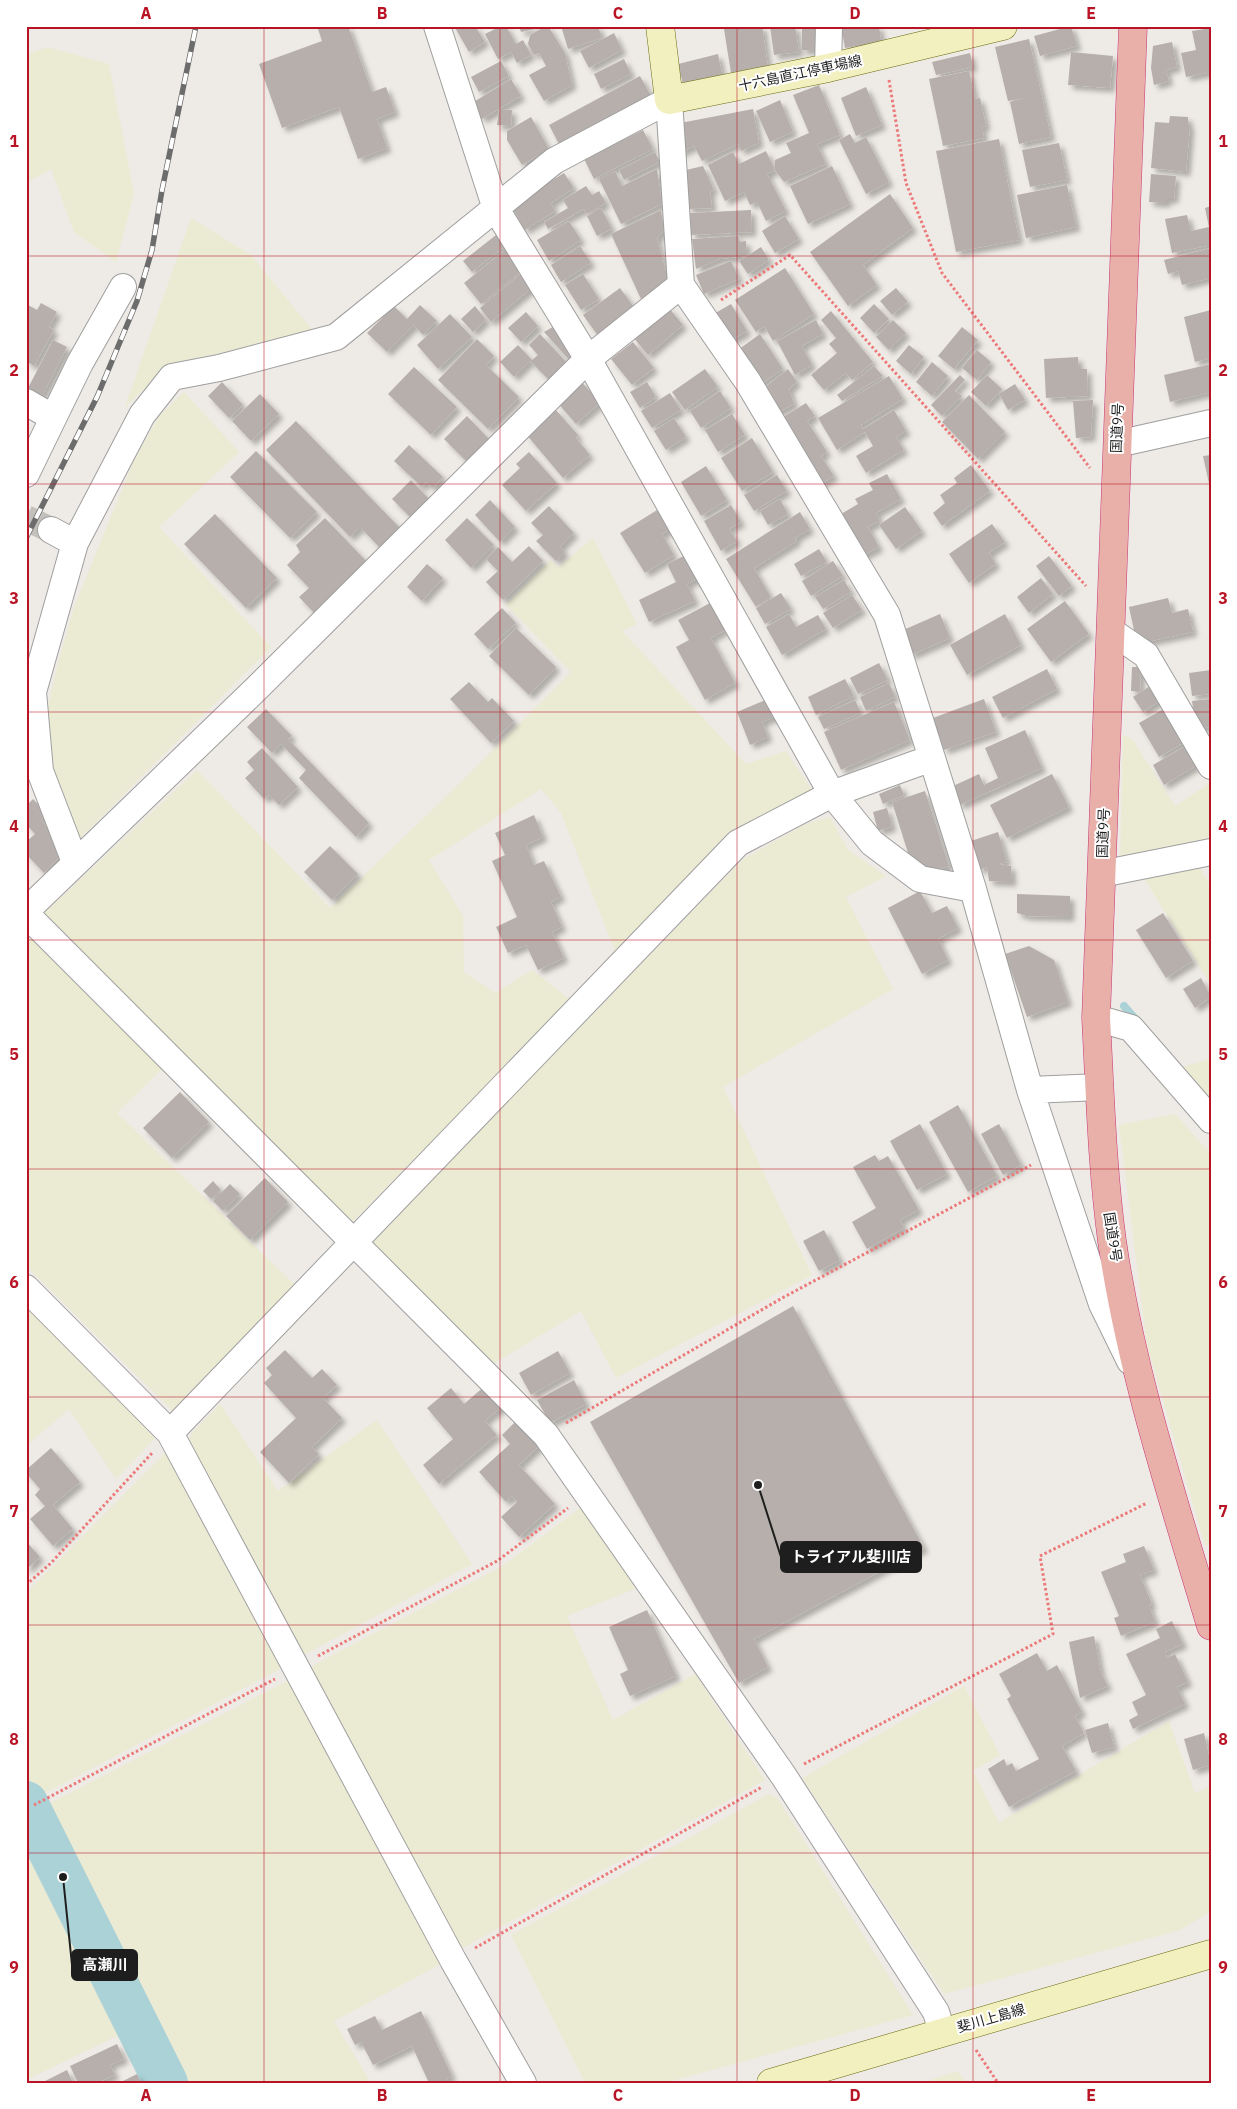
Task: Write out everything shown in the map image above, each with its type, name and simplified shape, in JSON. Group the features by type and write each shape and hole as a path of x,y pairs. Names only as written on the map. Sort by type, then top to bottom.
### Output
{"highway":[{"name":"国道9号","path":"1132,26 1096,1018 1103,1166 1112,1242 1139,1380 1170,1492 1211,1626"}],"main road":[{"path":"660,26 669,100"},
{"name":"十六島直江停車場線","path":"669,100 828,68 1003,26"},
{"name":"斐川上島線","path":"771,2083 1211,1954"}],"street":[{"path":"437,26 496,209 588,359 832,794 872,844 920,879 974,889"},
{"path":"828,68 829,26"},
{"path":"75,862 40,771 33,692 75,543 142,414 172,377 219,368 336,337 554,161 669,100 681,285 748,382 887,615 974,889 1030,1090 1051,1154 1102,1304 1139,1380"},
{"path":"681,285 588,359 257,688 75,862 26,912 546,1435 783,1775 936,2012 954,2029"},
{"path":"26,474 52,417 123,287"},
{"path":"26,402 52,417"},
{"path":"1117,444 1211,423"},
{"path":"51,530 75,543"},
{"path":"1111,622 1146,655 1211,766"},
{"path":"170,1433 738,843 832,794 932,758"},
{"path":"1101,874 1211,852"},
{"path":"1096,1018 1131,1028 1211,1120"},
{"path":"1030,1090 1100,1087"},
{"path":"26,1288 170,1433 453,1960 524,2083"}],"path":[{"path":"885,55 906,183 942,273 1091,469"},
{"path":"701,313 790,255 1111,622"},
{"path":"546,1435 784,1296 1051,1154"},
{"path":"26,1586 51,1563 170,1433"},
{"path":"453,1960 783,1775 1053,1634 1040,1556 1170,1492"},
{"path":"954,2029 974,2047 998,2083"}],"green space":[{"path":"47,47 109,64 134,194 116,262 74,232 51,169 26,183 26,55"},
{"path":"191,218 251,255 314,332 171,364 125,407"},
{"path":"184,392 239,452 159,527 271,647 75,843 62,806 47,747 45,719 57,667 74,607 135,458 160,415"},
{"path":"593,538 637,624 622,631 746,764 786,751 814,793 616,954 561,813 541,789 429,860 463,916 464,972 495,993 532,970 572,1001 349,1225 41,916 197,770 330,908 457,786 571,672 506,605 550,560 558,567"},
{"path":"1123,735 1132,739 1175,806 1210,783 1211,843 1120,861"},
{"path":"830,817 848,850 886,876 846,897 893,989 723,1087 812,1275 616,1378 581,1311 493,1364 367,1247 742,860 805,824"},
{"path":"1199,867 1211,886 1211,985 1143,877"},
{"path":"30,929 166,1065 117,1113 296,1286 174,1412 26,1266 26,933"},
{"path":"1211,1059 1211,1102 1181,1067"},
{"path":"1175,1114 1211,1154 1211,1543 1205,1546 1147,1345 1119,1125"},
{"path":"26,1305 155,1438 116,1479 69,1409 26,1446"},
{"path":"220,1404 278,1491 377,1420 472,1564 302,1656 189,1443 191,1434"},
{"path":"167,1451 282,1668 32,1800 26,1787 26,1593"},
{"path":"586,1504 635,1589 567,1616 613,1720 695,1674 765,1780 459,1950 308,1668 501,1567"},
{"path":"289,1680 441,1964 334,2021 371,2083 173,2083 37,1810"},
{"path":"964,1686 1000,1755 973,1771 999,1823 1169,1721 1195,1793 1211,1786 1211,1911 1180,1930 944,1994 802,1778"},
{"path":"769,1794 778,1799 913,2015 664,2083 585,2083 511,1935"},
{"path":"26,1824 127,2031 26,2080"},
{"path":"957,2071 967,2083 922,2083"}],"building":[{"path":"317,26 348,26 372,92 386,87 395,112 377,119 387,148 358,159 339,107 282,128 259,64 322,41"},
{"path":"454,26 475,26 485,42 469,52"},
{"path":"501,26 506,26 516,44 523,40 531,55 517,63 511,52 498,59 485,34"},
{"path":"519,26 543,26 543,27 521,32"},
{"path":"548,26 565,53 572,85 544,101 529,75 546,66 539,53 534,55 528,44 530,35"},
{"path":"561,26 598,26 602,38 568,49"},
{"path":"741,26 762,26 768,67 731,73 724,29"},
{"path":"770,26 795,26 799,52 774,55"},
{"path":"802,26 826,26 826,50 802,50"},
{"path":"841,26 879,26 881,42 845,48"},
{"path":"1071,26 1077,46 1040,56 1034,36"},
{"path":"1211,28 1211,72 1186,77 1181,53 1196,50 1192,31"},
{"path":"614,33 622,50 589,68 580,51"},
{"path":"1029,39 1051,137 1019,144 1010,102 1024,98 1008,101 995,47"},
{"path":"1172,42 1177,67 1166,70 1169,81 1154,85 1151,68 1153,46"},
{"path":"1071,52 1113,56 1110,88 1068,85"},
{"path":"970,53 973,67 936,75 932,62"},
{"path":"718,54 723,79 684,88 678,64"},
{"path":"624,59 631,74 601,89 594,74"},
{"path":"501,61 509,76 479,92 471,77"},
{"path":"969,71 975,99 980,98 986,126 982,127 984,138 943,146 929,79"},
{"path":"640,76 651,96 560,146 549,125"},
{"path":"511,79 521,96 482,119 472,103"},
{"path":"819,85 840,135 817,144 826,164 784,182 775,170 775,160 791,153 786,143 809,133 793,95"},
{"path":"866,87 882,125 856,136 841,98"},
{"path":"780,100 793,132 770,142 756,111"},
{"path":"499,109 512,110 511,126 497,125"},
{"path":"753,109 759,143 741,151 738,144 702,161 694,146 678,154 670,125"},
{"path":"1170,116 1188,117 1188,124 1190,125 1186,172 1151,168 1155,122 1169,123"},
{"path":"531,117 549,149 522,165 507,140 507,131"},
{"path":"643,130 653,149 594,179 584,159"},
{"path":"850,134 855,143 866,137 889,182 866,194 839,140"},
{"path":"999,139 1019,240 956,252 936,151"},
{"path":"1059,143 1067,180 1030,187 1022,150"},
{"path":"766,151 775,170 767,174 786,211 766,221 757,202 750,205 744,192 725,201 708,165 733,152 739,164"},
{"path":"655,152 660,162 624,180 619,170"},
{"path":"703,166 714,190 710,191 712,208 688,209 682,171"},
{"path":"832,166 850,204 808,224 790,186"},
{"path":"657,169 662,204 621,224 599,179 615,171 622,186"},
{"path":"564,173 574,188 551,203 555,211 525,230 511,206"},
{"path":"1151,174 1176,176 1174,199 1166,199 1166,203 1149,202"},
{"path":"1067,185 1076,227 1026,238 1017,195"},
{"path":"586,186 592,195 599,191 606,203 587,214 584,209 548,229 544,222 568,208 563,200"},
{"path":"890,194 913,228 863,265 877,285 848,306 810,252"},
{"path":"1211,206 1211,245 1172,253 1165,219 1187,215 1191,231 1209,227 1205,208"},
{"path":"601,208 612,229 597,236 587,216"},
{"path":"661,210 664,231 657,238 669,282 641,299 611,234"},
{"path":"751,210 752,232 691,235 690,213"},
{"path":"785,216 799,239 775,253 762,231"},
{"path":"569,221 581,240 549,261 537,240"},
{"path":"496,235 505,246 472,272 463,261"},
{"path":"738,236 740,242 746,241 747,256 720,259 696,269 692,239"},
{"path":"580,246 591,263 561,282 551,265"},
{"path":"761,247 769,260 748,274 739,261"},
{"path":"1211,248 1211,278 1182,285 1178,271 1168,274 1164,260"},
{"path":"505,250 522,271 481,304 464,283"},
{"path":"731,261 739,279 704,294 696,275"},
{"path":"785,268 814,314 773,341 764,326 756,332 735,300"},
{"path":"523,272 534,286 491,322 480,308"},
{"path":"583,274 599,299 581,310 565,285"},
{"path":"620,288 636,310 599,337 583,315"},
{"path":"896,288 908,302 892,315 880,301"},
{"path":"41,303 57,312 49,327 54,330 34,366 26,361 26,304 37,310"},
{"path":"731,304 747,331 729,342 712,315"},
{"path":"874,304 889,319 874,333 860,318"},
{"path":"420,305 437,321 423,335 414,325 387,352 367,333 394,306 407,319"},
{"path":"475,306 486,320 473,332 461,319"},
{"path":"668,307 683,325 648,355 633,337"},
{"path":"1211,310 1211,358 1195,362 1184,317"},
{"path":"831,311 873,362 852,380 846,373 824,390 811,375 837,353 829,344 836,338 821,320"},
{"path":"526,312 538,326 521,342 508,328"},
{"path":"450,314 472,337 438,369 417,345"},
{"path":"816,320 823,334 802,346 812,365 795,375 777,341"},
{"path":"893,320 906,333 889,350 876,337"},
{"path":"558,324 579,356 571,362 544,332"},
{"path":"962,327 978,340 954,369 938,356"},
{"path":"540,334 569,365 551,382 530,361 514,377 500,362 518,345 532,360 538,355 529,345"},
{"path":"760,334 783,369 758,386 735,352"},
{"path":"477,339 494,356 486,365 519,397 488,429 438,380"},
{"path":"53,340 67,347 42,396 28,388"},
{"path":"633,342 654,368 632,385 611,359"},
{"path":"909,345 924,357 911,374 896,361"},
{"path":"977,350 991,362 977,380 962,368"},
{"path":"1078,357 1079,369 1087,369 1088,396 1046,398 1044,359"},
{"path":"932,362 948,376 932,396 916,382"},
{"path":"1211,364 1211,392 1170,402 1164,375"},
{"path":"874,366 883,376 842,401 837,395"},
{"path":"414,367 457,407 431,435 388,394"},
{"path":"705,369 718,387 685,410 672,392"},
{"path":"788,369 797,382 789,389 794,404 773,415 759,392"},
{"path":"960,375 965,380 955,391 962,396 942,416 931,405"},
{"path":"987,375 1002,389 986,406 971,392"},
{"path":"889,376 903,399 861,425 863,429 894,410 906,431 896,437 904,450 866,473 856,456 873,446 865,432 837,450 818,418"},
{"path":"581,381 600,403 576,424 557,402"},
{"path":"222,382 243,405 229,418 208,396"},
{"path":"647,382 656,397 640,408 630,392"},
{"path":"1015,384 1025,400 1008,410 999,394"},
{"path":"720,391 731,408 701,428 690,411"},
{"path":"670,393 681,410 652,428 641,411"},
{"path":"260,394 279,414 251,441 232,421"},
{"path":"969,395 1005,432 978,459 942,422"},
{"path":"1093,400 1091,437 1076,438 1073,401"},
{"path":"806,403 815,416 807,421 827,452 821,456 834,476 819,485 778,420"},
{"path":"555,409 578,435 576,438 590,455 563,478 526,434"},
{"path":"732,414 745,435 718,452 705,430"},
{"path":"467,416 492,442 469,464 444,439"},
{"path":"674,418 686,437 666,450 654,431"},
{"path":"296,421 400,528 380,548 360,527 350,537 266,450"},
{"path":"752,438 773,472 742,491 721,458"},
{"path":"409,445 443,477 433,488 426,482 422,487 394,461"},
{"path":"256,451 317,512 290,538 230,477"},
{"path":"529,452 557,483 526,511 502,485 520,468 516,464"},
{"path":"1211,455 1211,488 1210,488 1203,456"},
{"path":"971,465 990,491 942,526 933,513 945,503 940,495 957,483 954,478"},
{"path":"706,466 727,500 701,516 681,482"},
{"path":"887,474 901,499 876,513 880,521 868,527 879,547 859,558 836,517 858,504 855,499 873,490 869,483"},
{"path":"777,475 787,491 754,511 744,495"},
{"path":"411,480 429,499 410,517 392,499"},
{"path":"780,499 788,514 768,525 760,511"},
{"path":"490,500 515,527 500,542 475,515"},
{"path":"731,505 741,522 729,529 737,541 721,551 704,521"},
{"path":"549,506 574,533 560,547 565,552 556,561 536,541 543,535 531,523"},
{"path":"662,507 674,527 662,534 674,555 645,573 620,533"},
{"path":"905,507 922,531 896,549 879,525"},
{"path":"800,512 810,529 795,538 797,541 754,568 771,597 756,607 726,559"},
{"path":"215,514 277,578 246,608 184,544"},
{"path":"325,518 369,564 316,615 299,597 309,588 287,565 300,552 296,545"},
{"path":"467,518 494,545 471,568 445,540"},
{"path":"992,524 1005,542 989,553 996,564 969,583 949,554"},
{"path":"529,546 543,561 503,600 486,582 498,571 486,559 498,547 512,562"},
{"path":"819,549 827,562 801,576 794,564"},
{"path":"690,553 701,577 687,584 695,601 649,622 639,600 676,582 667,564"},
{"path":"1049,556 1072,586 1059,596 1036,566"},
{"path":"833,561 843,576 811,596 802,581"},
{"path":"427,564 443,578 422,601 407,587"},
{"path":"1041,578 1053,594 1029,613 1017,597"},
{"path":"844,580 851,592 823,609 815,597"},
{"path":"781,593 791,609 765,624 756,608"},
{"path":"852,595 862,610 833,628 823,613"},
{"path":"1168,598 1172,613 1188,609 1193,632 1137,644 1129,607"},
{"path":"1065,601 1089,634 1051,662 1027,629"},
{"path":"710,603 725,630 711,638 735,683 705,700 676,647 689,640 678,620"},
{"path":"502,608 516,623 488,649 474,634"},
{"path":"789,614 796,627 818,615 826,629 782,655 766,627"},
{"path":"940,614 950,638 911,655 901,631"},
{"path":"1005,614 1021,645 967,675 950,645"},
{"path":"516,628 556,667 529,695 489,656"},
{"path":"879,663 888,680 858,694 850,678"},
{"path":"1132,667 1141,667 1140,692 1131,691"},
{"path":"1047,669 1057,689 1003,718 992,697"},
{"path":"1211,670 1211,694 1192,696 1189,673"},
{"path":"845,679 854,696 816,715 808,697"},
{"path":"469,682 488,702 492,698 514,721 491,743 450,699"},
{"path":"889,683 895,697 866,711 860,697"},
{"path":"1153,684 1162,699 1143,712 1133,697"},
{"path":"770,698 777,716 762,722 768,737 750,745 737,712"},
{"path":"984,699 996,732 944,750 933,718"},
{"path":"1211,699 1211,727 1196,729 1192,701"},
{"path":"855,700 861,713 824,729 818,717"},
{"path":"894,702 910,740 841,770 824,732"},
{"path":"1165,708 1185,742 1159,757 1139,723"},
{"path":"266,709 292,736 288,739 369,823 356,837 299,778 306,770 281,744 272,753 247,727"},
{"path":"1025,730 1042,768 960,805 951,787 979,774 984,785 998,778 985,748"},
{"path":"1187,745 1199,764 1164,785 1153,765"},
{"path":"262,748 298,787 279,805 269,795 264,799 245,778 254,770 247,762"},
{"path":"1052,774 1069,807 1007,838 990,805"},
{"path":"900,785 904,795 883,804 879,794"},
{"path":"925,791 949,866 932,872 909,856 892,802"},
{"path":"33,799 48,814 41,820 68,849 44,873 26,854 26,842 35,834 26,824 26,806"},
{"path":"887,808 892,827 878,831 873,812"},
{"path":"534,815 543,837 526,845 534,865 544,861 561,897 551,902 562,927 552,932 564,958 538,970 526,945 508,953 496,927 517,917 492,861 505,855 495,833"},
{"path":"998,832 1007,862 998,864 1011,866 1012,882 989,881 987,867 979,870 971,841"},
{"path":"330,846 358,874 332,900 304,872"},
{"path":"920,891 932,913 947,906 958,928 938,939 948,960 922,974 888,908"},
{"path":"1017,894 1070,896 1070,917 1027,916 1017,913"},
{"path":"1163,913 1193,961 1166,978 1136,930"},
{"path":"1029,946 1054,960 1068,1002 1027,1017 1005,954"},
{"path":"1201,978 1211,997 1195,1008 1183,989"},
{"path":"180,1092 209,1122 172,1158 143,1128"},
{"path":"958,1105 997,1176 968,1192 929,1122"},
{"path":"920,1124 947,1174 917,1190 890,1141"},
{"path":"999,1124 1021,1165 1003,1175 981,1134"},
{"path":"875,1155 879,1161 888,1156 919,1210 900,1220 904,1228 867,1249 852,1222 876,1208 853,1167"},
{"path":"265,1178 288,1202 250,1240 226,1216"},
{"path":"213,1181 221,1190 211,1199 203,1191"},
{"path":"230,1184 240,1194 223,1211 213,1201"},
{"path":"824,1230 840,1260 819,1271 803,1241"},
{"path":"793,1306 924,1548 754,1639 768,1667 739,1683 590,1422"},
{"path":"285,1350 312,1378 322,1369 337,1385 323,1398 342,1418 312,1447 319,1454 289,1483 260,1452 296,1418 264,1383 272,1375 266,1368"},
{"path":"558,1351 570,1373 531,1395 519,1373"},
{"path":"574,1380 586,1404 550,1423 537,1400"},
{"path":"486,1385 503,1406 485,1421 497,1435 439,1484 423,1465 453,1439 427,1408 451,1388 464,1404"},
{"path":"517,1420 540,1445 519,1465 555,1504 519,1537 501,1517 517,1502 512,1496 506,1502 479,1472 510,1444 502,1435"},
{"path":"51,1448 80,1482 53,1505 73,1529 53,1546 30,1519 45,1506 35,1495 40,1489 26,1473 26,1470"},
{"path":"26,1541 40,1557 26,1570"},
{"path":"1144,1546 1154,1570 1140,1575 1152,1604 1149,1605 1155,1622 1121,1636 1114,1618 1119,1616 1101,1572 1126,1562 1123,1554"},
{"path":"647,1610 676,1676 630,1696 620,1674 628,1670 609,1627"},
{"path":"1172,1621 1183,1644 1165,1652 1167,1658 1175,1654 1188,1682 1177,1687 1185,1704 1133,1729 1129,1720 1138,1715 1132,1702 1146,1695 1126,1654 1160,1638 1156,1629"},
{"path":"1094,1636 1101,1673 1108,1686 1080,1698 1069,1642"},
{"path":"1037,1653 1047,1671 1057,1665 1082,1712 1075,1716 1084,1733 1062,1746 1076,1771 1009,1807 988,1769 1004,1759 1007,1766 1012,1763 1016,1771 1039,1759 1007,1699 1011,1696 999,1674"},
{"path":"1108,1723 1114,1747 1092,1753 1085,1730"},
{"path":"1204,1733 1211,1765 1193,1770 1184,1739"},
{"path":"421,2011 452,2076 446,2079 448,2083 429,2083 412,2046 373,2065 361,2042 355,2045 347,2029 375,2016 382,2030"},
{"path":"117,2044 124,2059 110,2065 115,2075 97,2083 78,2083 70,2066"},
{"path":"67,2070 73,2083 41,2083"},
{"path":"137,2074 141,2083 119,2083"}],"waterway":[{"path":"1124,1006 1138,1022"},
{"path":"26,1803 166,2083"}],"tunnel":[{"path":"26,518 51,530"}],"railway":[{"path":"26,538 97,397 137,301 152,250 162,190 196,26"}],"place":[{"name":"トライアル斐川店","path":"758,1485"},
{"name":"高瀬川","path":"63,1877"}]}
